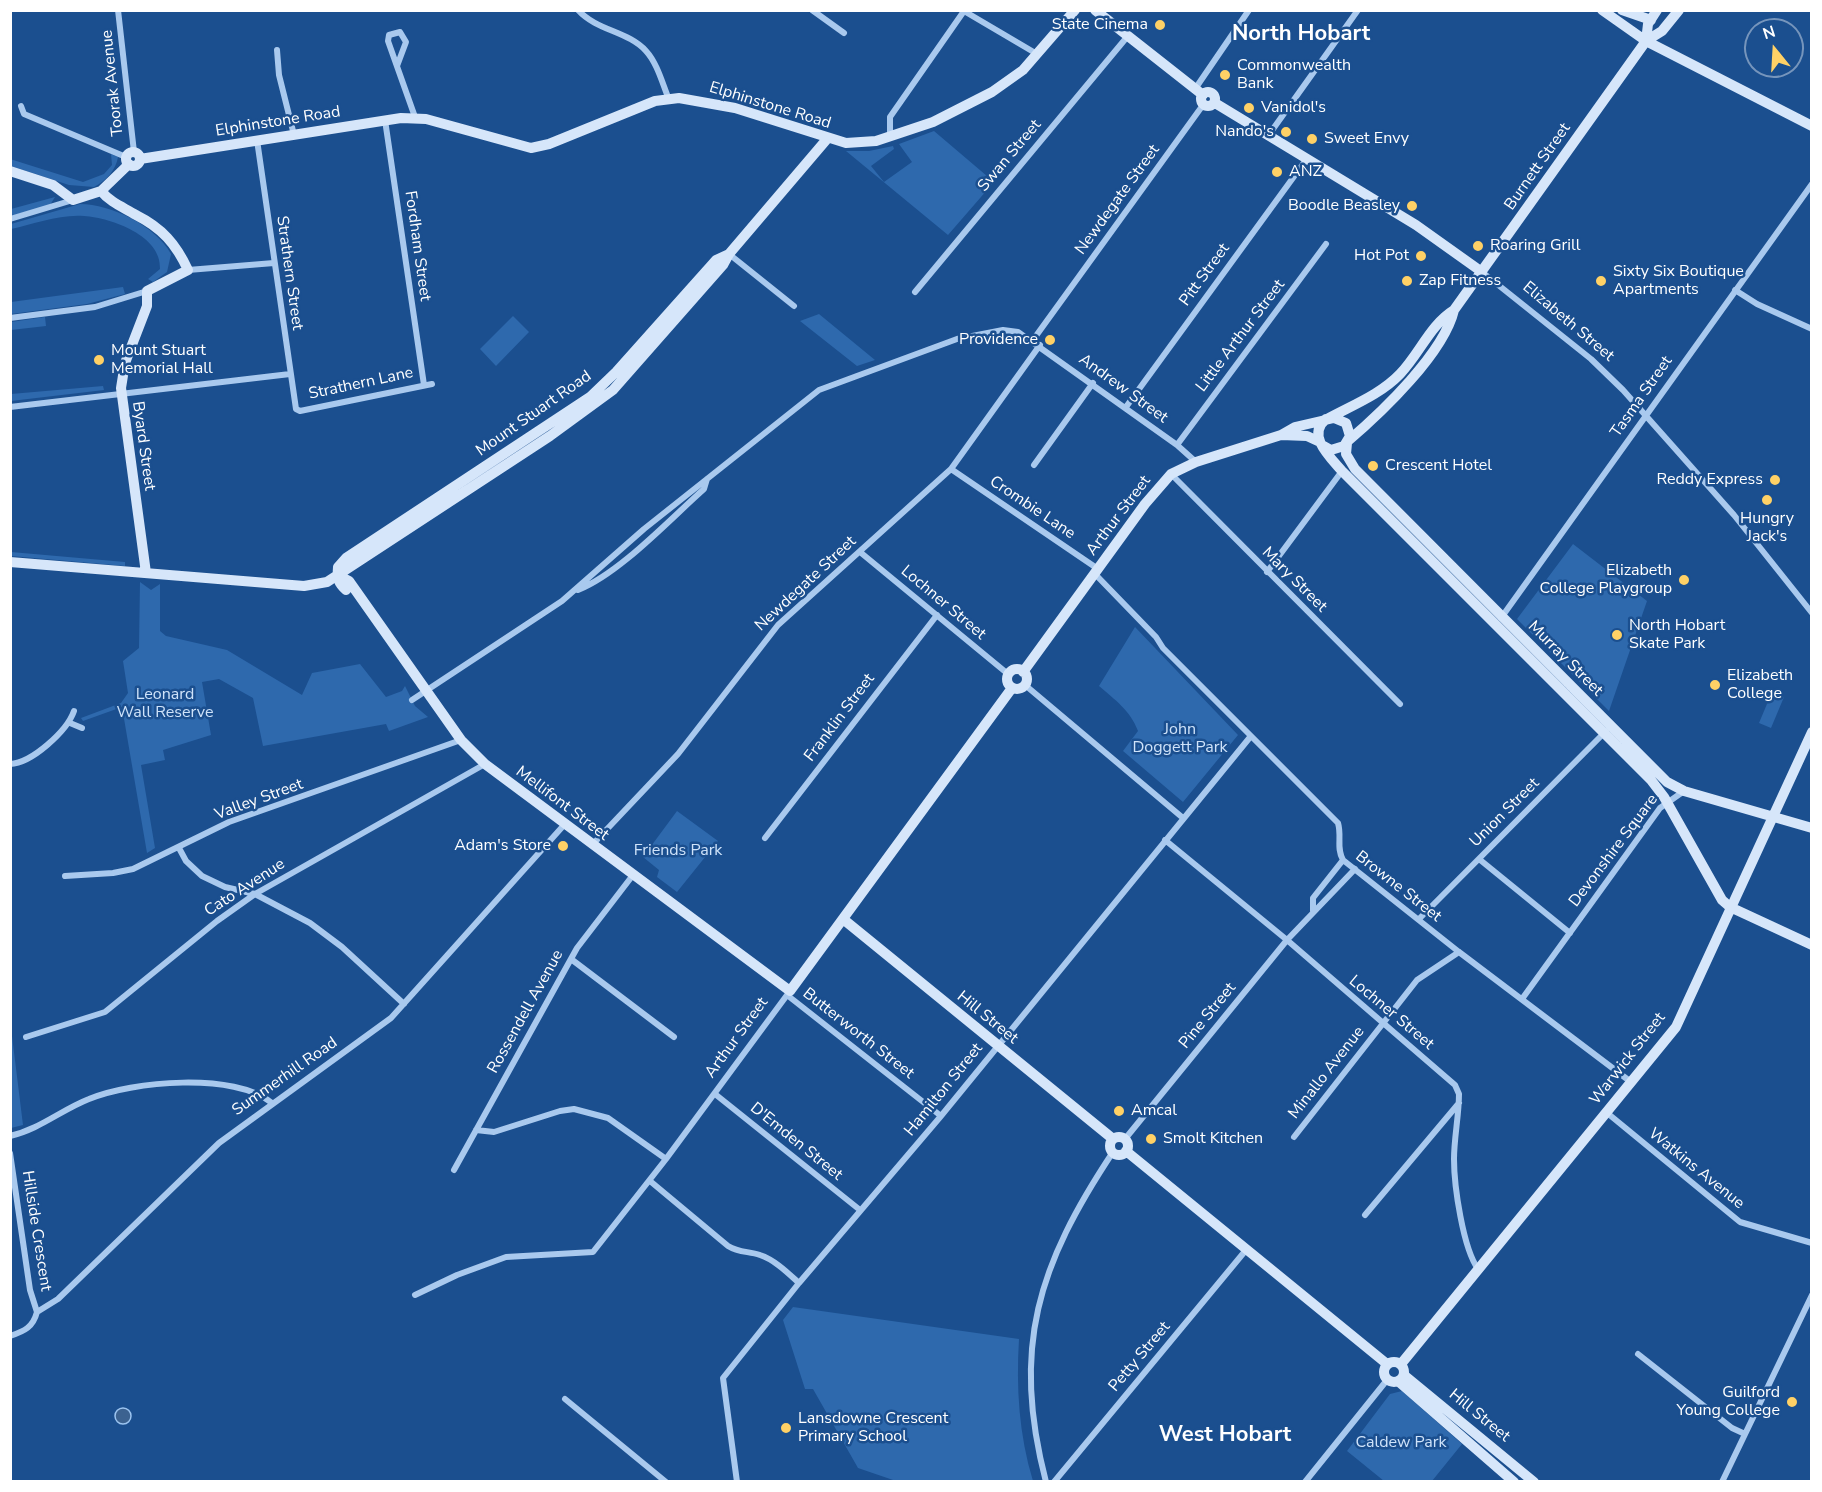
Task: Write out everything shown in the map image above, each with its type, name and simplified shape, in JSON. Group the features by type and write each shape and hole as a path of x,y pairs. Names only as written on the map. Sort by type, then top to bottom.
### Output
{"street":[{"name":"Toorak Avenue","path":"118,10 132,158"},
{"path":"578,10 593,23 628,38 645,51 659,74 668,97"},
{"path":"890,138 890,117 964,10 1038,55"},
{"name":"Elphinstone Road","path":"132,158 415,117 531,148 549,144 668,97 735,108 827,139 846,143 863,143 890,138 933,122 975,102 1010,80 1038,55 1075,10"},
{"name":"Elizabeth Street","path":"1095,10 1204,98 1416,225 1482,272 1591,359 1646,414 1742,524 1812,613"},
{"name":"Newdegate Street","path":"1033,340 1204,98 1249,10"},
{"path":"1268,137 1358,10"},
{"path":"1602,10 1646,41 1812,126"},
{"path":"1622,10 1654,15"},
{"name":"Burnett Street","path":"1646,41 1662,31 1679,10"},
{"path":"814,11 844,33"},
{"name":"Burnett Street","path":"1328,419 1398,377 1442,318 1454,310 1646,41 1654,15"},
{"path":"397,66 406,42 400,32 389,35 388,41 415,117"},
{"name":"Swan Street","path":"915,292 1126,37"},
{"path":"277,50 279,75 294,135"},
{"path":"10,219 101,191 132,158 24,114 21,106"},
{"name":"Fordham Street","path":"385,120 424,385"},
{"name":"Mount Stuart Road","path":"314,586 337,574 338,567 354,552 590,397 616,372 716,260 729,254 827,139"},
{"name":"Strathern Street","path":"257,140 296,409"},
{"name":"Pitt Street","path":"1126,407 1306,160"},
{"path":"10,171 53,184 73,200"},
{"name":"Tasma Street","path":"1499,622 1812,184"},
{"path":"101,191 116,205 165,234 177,247 188,270"},
{"name":"Little Arthur Street","path":"1177,445 1326,244"},
{"path":"729,254 794,306"},
{"path":"10,318 95,307 147,291 188,270 274,263"},
{"path":"1735,290 1811,330"},
{"name":"Byard Street","path":"146,573 121,393 125,363 147,306 147,291"},
{"name":"Burnett Street","path":"1348,442 1404,388 1451,323 1454,310"},
{"name":"Andrew Street","path":"412,700 573,593 707,478 819,390 957,339 1004,330 1018,332 1033,340 1126,407 1196,462"},
{"name":"Newdegate Street","path":"592,845 678,754 778,625 951,469 1040,345"},
{"path":"10,407 290,374"},
{"path":"1034,465 1093,383"},
{"name":"Strathern Lane","path":"296,409 300,411 432,384"},
{"path":"1337,418 1346,423 1350,431 1348,442 1335,450 1321,444 1319,428 1328,419 1337,418"},
{"name":"Arthur Street","path":"1023,672 1145,504 1171,474 1196,462 1281,435 1295,427 1328,419"},
{"name":"Arthur Street","path":"1281,435 1310,436 1321,444"},
{"name":"Murray Street","path":"1348,442 1346,454 1352,465 1499,622"},
{"name":"Murray Street","path":"1321,444 1342,471 1607,730 1661,777 1684,791 1812,828"},
{"name":"Crombie Lane","path":"951,469 1097,572"},
{"path":"1267,572 1342,471"},
{"name":"Mary Street","path":"1171,474 1400,704"},
{"name":"Lochner Street","path":"860,552 1008,674"},
{"path":"10,562 314,586"},
{"name":"Browne Street","path":"1097,572 1156,636 1163,648 1338,823 1341,832 1339,854 1343,860 1459,952 1631,1082"},
{"path":"337,574 338,580 346,591"},
{"name":"Mellifont Street","path":"337,574 349,581 461,740 485,764 788,993"},
{"name":"Mellifont Street","path":"314,586 346,591 360,598"},
{"name":"Franklin Street","path":"765,838 937,615"},
{"path":"1015,670 1023,672 1027,677 1025,685 1020,689 1012,688 1008,683 1008,674 1015,670"},
{"path":"1025,685 1184,818"},
{"name":"Arthur Street","path":"415,1295 457,1275 506,1257 593,1252 666,1160 1012,688"},
{"path":"10,764 28,758 70,723 74,711"},
{"path":"70,723 82,728"},
{"name":"Murray Street","path":"1607,730 1666,801 1716,891 1730,907"},
{"name":"Union Street","path":"1419,919 1607,730"},
{"name":"Warwick Street","path":"1305,1482 1398,1375 1478,1269 1676,1027 1812,732"},
{"name":"Hamilton Street","path":"737,1482 723,1378 799,1283 941,1116 1251,736"},
{"name":"Valley Street","path":"65,876 133,869 229,822 461,740"},
{"name":"Cato Avenue","path":"26,1037 105,1012 217,921 255,894 485,764"},
{"name":"Devonshire Square","path":"1522,999 1666,801 1684,791"},
{"name":"Summerhill Road","path":"10,1336 29,1328 34,1323 37,1312 58,1299 219,1143 385,1023 564,825"},
{"name":"Lochner Street","path":"1165,840 1287,940 1455,1084 1459,1094 1454,1160 1456,1180 1469,1251 1478,1269"},
{"path":"179,848 186,861 202,876 225,887 255,894 326,935 404,1004"},
{"name":"Devonshire Square","path":"1479,859 1570,933"},
{"name":"Pine Street","path":"1313,912 1313,898 1343,860"},
{"name":"Pine Street","path":"1125,1139 1287,940 1355,869"},
{"name":"Rossendell Avenue","path":"454,1170 571,959 633,875"},
{"path":"1730,907 1812,945"},
{"name":"Hill Street","path":"843,919 1113,1139"},
{"name":"Minallo Avenue","path":"1294,1137 1417,980 1459,952"},
{"path":"571,959 674,1037"},
{"name":"Butterworth Street","path":"788,993 941,1116"},
{"path":"10,1136 35,1129 76,1105 104,1093 158,1083 190,1083 245,1089 259,1094 272,1103"},
{"name":"D'Emden Street","path":"715,1094 860,1210"},
{"path":"1365,1215 1459,1103"},
{"path":"476,1130 494,1132 560,1111 574,1109 608,1118 666,1160"},
{"name":"Watkins Avenue","path":"1606,1112 1740,1222 1812,1243"},
{"path":"1118,1137 1125,1139 1129,1146 1126,1151 1120,1155 1113,1152 1110,1144 1113,1139 1118,1137"},
{"path":"1126,1151 1387,1364 1395,1361 1398,1375"},
{"path":"1046,1482 1032,1404 1030,1367 1036,1318 1048,1275 1067,1225 1113,1152"},
{"name":"Hillside Crescent","path":"10,1153 30,1290 37,1312"},
{"path":"650,1181 728,1246 736,1251 760,1255 770,1260 799,1283"},
{"name":"Petty Street","path":"1054,1482 1246,1250"},
{"path":"1722,1482 1812,1295"},
{"path":"1638,1354 1732,1428 1744,1434"},
{"name":"Hill Street","path":"1398,1375 1533,1481"},
{"name":"Hill Street","path":"1398,1375 1515,1482"},
{"path":"564,1399 666,1482"}],"green space":[{"path":"934,131 994,182 948,235 846,151 869,151 893,146 894,149 871,166 884,182 912,162 899,144"},
{"path":"111,154 118,157 113,171 103,182 94,187 69,185 11,166 10,159 83,182 104,174 112,165"},
{"path":"55,197 50,205 11,216 11,209"},
{"path":"80,204 118,212 132,218 155,234 171,254 167,272 153,282 148,279 160,269 153,247 133,231 108,220 66,216 11,229 11,224"},
{"path":"123,287 125,294 87,304 11,314 11,302"},
{"path":"819,314 875,360 857,366 800,321"},
{"path":"513,316 529,332 496,366 480,349"},
{"path":"45,317 46,326 11,330 11,322"},
{"path":"103,386 104,390 11,401 11,394"},
{"path":"1573,544 1647,601 1609,711 1517,619"},
{"path":"11,552 125,562 125,566 11,556"},
{"name":"Leonard Wall Reserve","path":"140,582 151,590 160,584 160,631 166,636 227,650 302,695 312,673 360,664 386,697 402,691 405,686 415,706 428,717 389,731 386,724 263,746 253,698 219,679 202,682 211,735 163,750 165,760 141,765 155,848 147,853 122,707 83,721 81,718 121,703 128,693 123,661 139,648"},
{"name":"John Doggett Park","path":"1135,627 1238,735 1183,802 1123,751 1138,731 1126,711 1099,686"},
{"path":"1772,692 1784,697 1771,728 1759,723"},
{"name":"Friends Park","path":"677,811 718,841 677,892 657,877 659,870 643,857"},
{"path":"11,1028 23,1125 10,1128"},
{"path":"793,1307 1019,1339 1020,1411 1024,1446 1033,1481 896,1481 858,1468 813,1389 805,1389 783,1320"},
{"name":"Caldew Park","path":"1402,1391 1462,1444 1432,1481 1384,1481 1347,1451 1390,1394"}],"shaded area":[{"path":"123,1408 129,1410 131,1416 129,1422 123,1424 117,1422 115,1416 117,1410"}],"place":[{"name":"State Cinema","path":"1160,25"},
{"name":"Commonwealth Bank","path":"1225,75"},
{"name":"Vanidol's","path":"1249,108"},
{"name":"Nando's","path":"1286,132"},
{"name":"Sweet Envy","path":"1312,139"},
{"name":"ANZ","path":"1277,172"},
{"name":"Boodle Beasley","path":"1412,206"},
{"name":"Roaring Grill","path":"1478,246"},
{"name":"Hot Pot","path":"1421,256"},
{"name":"Zap Fitness","path":"1407,281"},
{"name":"Sixty Six Boutique Apartments","path":"1601,281"},
{"name":"Providence","path":"1050,340"},
{"name":"Mount Stuart Memorial Hall","path":"99,360"},
{"name":"Crescent Hotel","path":"1373,466"},
{"name":"Reddy Express","path":"1775,480"},
{"name":"Hungry Jack's","path":"1767,500"},
{"name":"Elizabeth College Playgroup","path":"1684,580"},
{"name":"North Hobart Skate Park","path":"1617,635"},
{"name":"Elizabeth College","path":"1715,685"},
{"name":"Adam's Store","path":"563,846"},
{"name":"Amcal","path":"1119,1111"},
{"name":"Smolt Kitchen","path":"1151,1139"},
{"name":"Guilford Young College","path":"1792,1402"},
{"name":"Lansdowne Crescent Primary School","path":"786,1428"}],"district":[{"name":"North Hobart","path":"1301,35"},
{"name":"West Hobart","path":"1225,1436"}]}
